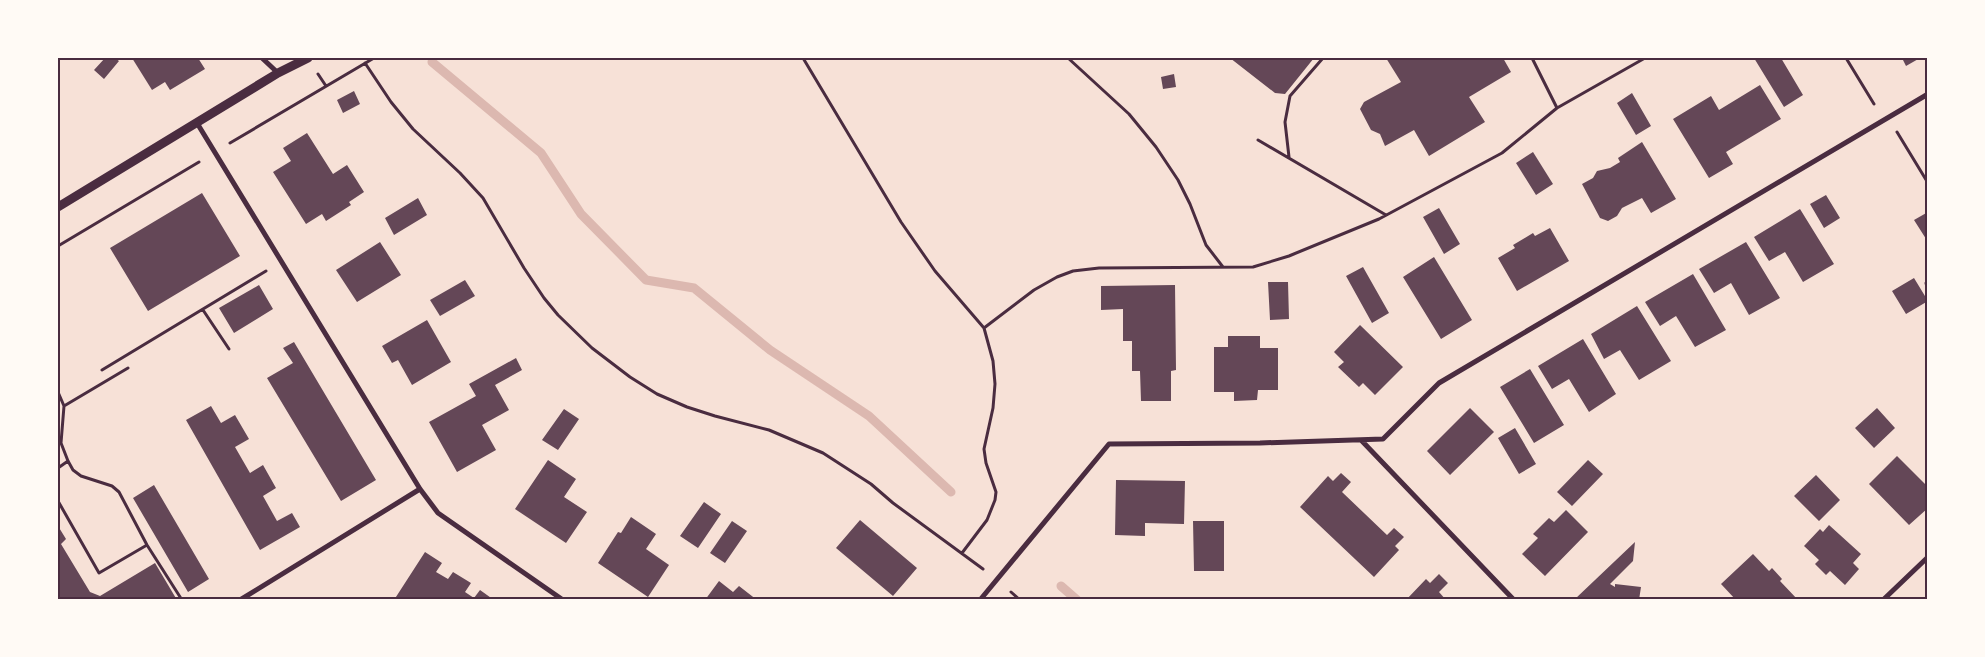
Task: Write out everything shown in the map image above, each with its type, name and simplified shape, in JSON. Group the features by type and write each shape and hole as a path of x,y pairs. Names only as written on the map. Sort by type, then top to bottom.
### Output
{"street":[{"path":"262,58 278,73"},
{"path":"58,207 278,73 308,58"},
{"path":"980,600 1109,444 1260,443 1383,439 1439,383 1928,94"},
{"path":"197,123 420,489 438,513 563,600"},
{"path":"1361,440 1514,600"},
{"path":"240,600 420,489"},
{"path":"1883,600 1928,557"}],"path":[{"path":"803,58 901,222 936,271 984,328 993,361 995,384 993,408 984,449 986,463 996,492 992,513 962,553"},
{"path":"1068,58 1129,114 1156,147 1178,180 1190,204 1206,245 1223,267"},
{"path":"1289,158 1285,122 1290,96 1323,58"},
{"path":"1532,58 1557,108"},
{"path":"984,328 1034,290 1057,277 1073,271 1099,268 1253,267 1289,256 1387,215 1502,153 1557,108 1645,58"},
{"path":"365,63 391,102 413,129 460,173 483,198 544,298 558,315 592,348 630,377 657,394 686,407 769,430 823,453 863,478 893,503 996,579 1020,600"},
{"path":"1258,140 1387,215"},
{"path":"102,370 282,262"},
{"path":"1928,280 1926,283 1928,292"},
{"path":"204,310 229,349"},
{"path":"64,406 128,368"},
{"path":"58,392 64,406 60,443 73,470 81,476 112,486 119,492 147,545 182,600"},
{"path":"58,468 68,461"},
{"path":"58,501 99,573 147,545"}],"building":[{"path":"105,58 115,58 119,61 104,79 94,70"},
{"path":"132,58 198,58 205,69 170,90 165,82 152,90"},
{"path":"1230,58 1314,58 1285,94 1275,93"},
{"path":"1386,58 1503,58 1511,72 1469,97 1485,122 1429,156 1414,130 1385,146 1380,134 1371,130 1360,109 1364,102 1401,82"},
{"path":"1754,58 1781,58 1803,95 1784,107"},
{"path":"1902,58 1920,58 1906,66"},
{"path":"1174,74 1176,87 1163,89 1161,77"},
{"path":"1760,85 1781,119 1726,152 1733,164 1709,178 1673,119 1711,96 1719,110"},
{"path":"354,91 360,104 343,113 337,100"},
{"path":"1632,93 1651,126 1636,135 1617,103"},
{"path":"307,133 333,174 347,165 364,192 349,202 351,205 326,221 322,214 306,224 273,172 291,161 283,148"},
{"path":"1642,142 1676,199 1651,213 1642,198 1622,208 1617,216 1608,221 1600,218 1582,184 1593,178 1597,171 1610,168 1620,162 1618,158"},
{"path":"1533,152 1553,184 1536,195 1516,163"},
{"path":"202,193 240,256 148,311 110,248"},
{"path":"1826,195 1840,218 1824,228 1810,204"},
{"path":"418,198 427,215 394,235 385,218"},
{"path":"1439,208 1460,244 1444,254 1423,217"},
{"path":"1800,209 1834,264 1803,282 1785,252 1769,261 1754,237"},
{"path":"1928,212 1928,242 1914,220"},
{"path":"1550,228 1569,261 1517,291 1498,258 1515,248 1513,245 1533,233 1535,236"},
{"path":"380,242 401,275 357,302 336,270"},
{"path":"1746,242 1780,298 1749,315 1731,283 1714,293 1699,269"},
{"path":"1434,257 1472,320 1441,339 1403,277"},
{"path":"1363,267 1389,313 1372,323 1346,276"},
{"path":"1693,274 1726,330 1695,347 1676,316 1660,326 1645,302"},
{"path":"1914,278 1928,301 1906,314 1892,291"},
{"path":"465,280 475,296 440,316 430,300"},
{"path":"1268,282 1288,282 1289,319 1270,320"},
{"path":"259,285 273,309 234,333 219,308"},
{"path":"1175,285 1176,370 1171,371 1171,401 1141,401 1140,371 1132,371 1132,341 1123,341 1123,309 1101,310 1101,286"},
{"path":"1637,306 1671,361 1639,380 1620,350 1604,359 1591,334"},
{"path":"427,320 451,362 412,385 398,360 392,363 382,346"},
{"path":"1360,325 1403,367 1375,395 1363,383 1359,387 1338,367 1344,362 1334,352"},
{"path":"1228,336 1260,336 1260,348 1278,348 1278,390 1258,390 1257,400 1234,401 1234,392 1214,392 1214,347 1228,347"},
{"path":"1583,339 1616,394 1589,412 1569,379 1552,389 1538,366"},
{"path":"294,342 376,480 341,501 267,378 293,363 283,348"},
{"path":"516,358 522,370 495,385 509,410 482,425 496,450 457,472 429,422 476,396 469,384"},
{"path":"1530,369 1564,425 1534,443 1500,387"},
{"path":"211,406 221,423 235,415 249,439 235,447 250,473 263,465 276,488 263,496 277,521 292,513 300,527 260,550 186,420"},
{"path":"1470,408 1494,432 1450,475 1427,451"},
{"path":"1877,408 1895,428 1874,448 1855,428"},
{"path":"564,409 579,419 558,450 542,440"},
{"path":"1515,428 1536,464 1519,474 1498,438"},
{"path":"1897,456 1928,487 1928,508 1909,525 1869,484"},
{"path":"548,460 576,479 564,497 587,512 566,543 515,509"},
{"path":"1588,460 1603,474 1572,506 1557,492"},
{"path":"1341,473 1351,482 1342,492 1387,535 1394,528 1404,537 1395,546 1399,550 1374,577 1300,507 1328,476 1333,481"},
{"path":"1816,475 1840,500 1819,521 1794,496"},
{"path":"1116,480 1185,481 1184,524 1145,523 1145,536 1115,535"},
{"path":"154,485 209,579 188,592 133,498"},
{"path":"704,502 721,514 698,548 680,536"},
{"path":"1566,510 1588,532 1545,576 1522,554 1538,538 1533,534 1549,518 1554,522"},
{"path":"631,517 656,534 646,549 669,565 648,597 598,563 618,532 621,533"},
{"path":"860,520 917,568 893,596 836,548"},
{"path":"732,521 747,531 725,563 710,553"},
{"path":"1193,521 1224,521 1224,571 1194,571"},
{"path":"1829,525 1861,554 1853,563 1859,569 1845,585 1830,571 1826,575 1815,564 1819,560 1804,546 1820,529 1823,532"},
{"path":"58,526 66,539 61,544 90,592 100,596 155,563 177,600 58,600"},
{"path":"1635,542 1633,561 1610,584 1615,587 1615,584 1641,587 1639,600 1575,599"},
{"path":"425,552 442,563 436,572 448,579 453,572 471,583 465,592 474,598 480,590 494,600 394,600"},
{"path":"1753,554 1769,571 1772,568 1782,579 1780,581 1798,600 1736,600 1721,584"},
{"path":"1439,574 1448,583 1439,592 1446,600 1406,600 1426,579 1430,583"},
{"path":"719,581 733,592 739,586 757,600 705,600"}],"waterway":[{"path":"432,62 541,153 581,214 646,280 694,288 770,350 869,416 951,492"},
{"path":"1061,586 1077,600"}]}
